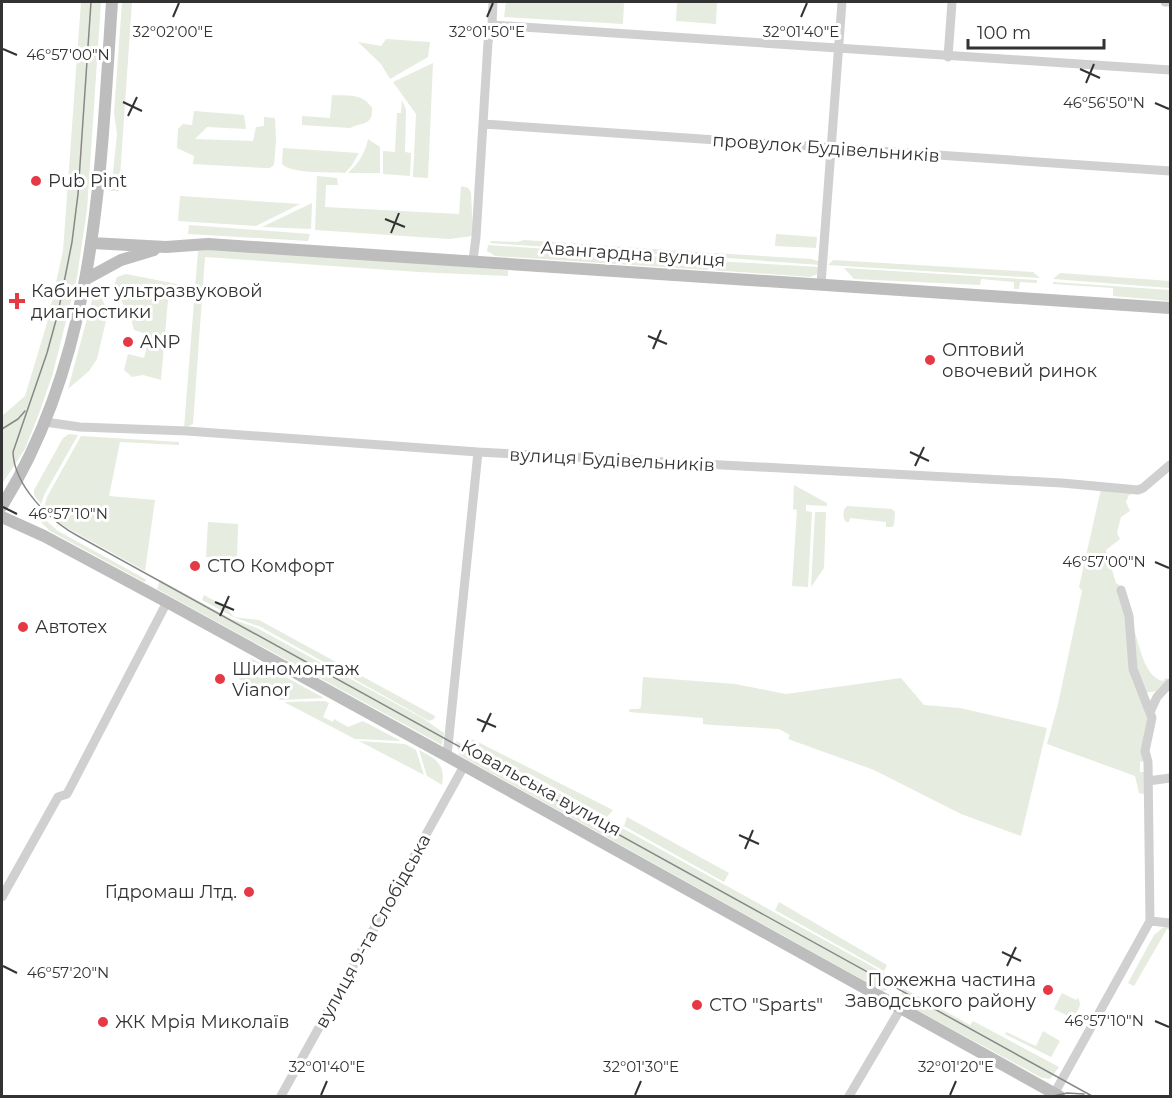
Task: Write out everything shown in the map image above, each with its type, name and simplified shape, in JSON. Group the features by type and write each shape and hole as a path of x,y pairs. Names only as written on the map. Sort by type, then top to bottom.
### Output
{"street":[{"path":"2,506 20,476 45,422 69,349 86,279 101,165 112,2"},
{"path":"473,260 488,42 492,25 493,2"},
{"path":"821,285 842,2"},
{"path":"948,57 952,2"},
{"path":"1165,2 1170,2"},
{"path":"492,25 1170,70"},
{"name":"провулок Будівельників","path":"483,124 1170,171"},
{"name":"Авангардна вулиця","path":"92,243 166,247 208,244 1170,308"},
{"path":"86,279 121,260 166,247"},
{"name":"вулиця Будівельників","path":"45,422 80,427 187,431 478,452 1072,484 1131,491 1143,489 1170,465"},
{"path":"447,756 478,452"},
{"name":"Ковальська вулиця","path":"2,517 44,536 167,602 1056,1095"},
{"path":"1056,1095 1150,921 1148,762 1145,751 1152,718 1133,669 1129,616 1121,590"},
{"path":"2,897 58,797 68,794 167,602"},
{"path":"1150,712 1157,697 1170,683"},
{"name":"вулиця 9-та Слобідська","path":"281,1096 464,766"},
{"path":"1148,781 1170,777"},
{"path":"1150,921 1170,923"},
{"path":"849,1096 901,1008"},
{"path":"1032,1096 1038,1085"}],"shaded area":[{"path":"81,2 101,2 87,210 77,277 53,373 40,411 25,449 2,484 2,416 25,396 47,323 63,251"},
{"path":"122,2 132,2 119,191 111,191 117,134 114,113"},
{"path":"506,2 624,2 623,24 504,17"},
{"path":"677,2 717,2 716,24 676,21"},
{"path":"386,39 430,42 428,57 390,79 381,64 358,42 381,46"},
{"path":"433,63 428,178 413,177 416,114 393,82"},
{"path":"332,95 354,96 364,100 372,108 371,118 369,121 350,128 302,125 302,116 330,118"},
{"path":"402,100 406,110 405,152 411,153 410,176 383,174 383,151 395,152 397,113 401,113"},
{"path":"194,111 244,115 246,129 207,127 195,139 253,141 256,127 264,126 264,117 275,118 274,165 265,168 193,164 194,156 177,148 178,129 183,124 192,125"},
{"path":"368,139 380,147 380,173 348,173 361,157"},
{"path":"283,148 359,153 345,173 311,172 282,164"},
{"path":"317,176 337,178 338,185 326,185 325,207 459,214 461,186 468,188 471,192 473,236 449,239 315,230"},
{"path":"180,196 300,204 256,226 178,221"},
{"path":"312,203 311,229 262,227"},
{"path":"189,225 310,234 308,241 188,234"},
{"path":"776,234 817,237 816,248 775,246"},
{"path":"524,240 710,253 709,258 489,243 492,241 518,242"},
{"path":"488,245 709,260 708,270 495,256 487,251"},
{"path":"208,248 508,270 508,276 205,257 193,424 184,428 198,251"},
{"path":"713,253 811,259 818,261 820,265 713,257"},
{"path":"833,260 1033,272 1040,278 828,265"},
{"path":"713,261 820,267 818,274 810,277 712,270"},
{"path":"844,268 1037,280 1037,283 1020,282 1019,289 1014,289 1014,282 981,279 980,285 854,279"},
{"path":"1060,273 1170,281 1170,288 1053,279"},
{"path":"126,274 187,286 187,290 169,289 161,380 143,375 132,377 124,370 128,354 144,358 150,335 134,330 131,319 142,314 139,308 127,312 114,285 117,277"},
{"path":"1053,282 1170,290 1170,301 1113,296 1113,288 1053,284"},
{"path":"97,288 108,312 97,359 89,371 68,389 95,289"},
{"path":"69,434 78,435 41,504 34,495 34,490 63,438"},
{"path":"81,436 179,442 179,445 120,442 109,496 155,500 145,571 69,529 58,522 44,507 47,497"},
{"path":"794,485 827,503 827,506 806,505 806,511 812,512 808,587 792,586 797,510 793,509"},
{"path":"1101,489 1135,493 1129,495 1126,502 1130,511 1121,517 1117,533 1120,539 1106,550 1116,583 1124,588 1128,634 1150,719 1144,761 1140,762 1140,772 1145,772 1144,794 1139,793 1135,776 1047,744 1058,704 1082,591 1079,587"},
{"path":"847,506 892,509 895,512 894,525 886,527 886,522 850,518 849,522 846,522 844,514"},
{"path":"815,512 826,512 824,568 811,587"},
{"path":"42,517 58,531 147,580 144,582 50,531 40,521"},
{"path":"208,522 238,524 237,558 206,557"},
{"path":"160,580 232,619 257,628 424,719 444,733 442,745 157,589"},
{"path":"204,595 226,607 234,617 259,620 435,716 434,719 429,721 261,627 233,617 202,600"},
{"path":"1134,630 1151,674 1163,681 1166,678 1169,681 1159,691 1143,693 1134,666"},
{"path":"251,658 324,698 280,700 239,679"},
{"path":"643,677 735,684 786,694 901,678 924,705 960,708 1047,728 1021,836 961,814 874,770 788,739 790,735 779,729 703,724 703,718 629,712 630,709 641,707"},
{"path":"325,701 329,703 323,717 333,722 334,719 348,727 363,721 401,741 355,739 284,702"},
{"path":"466,736 613,810 607,817 528,773 522,773 468,744"},
{"path":"359,741 405,744 416,750 424,775"},
{"path":"456,741 521,775 528,776 893,978 887,990 883,991 459,755"},
{"path":"419,750 434,759 441,767 442,785 427,776"},
{"path":"627,817 729,873 724,882 624,826"},
{"path":"779,902 887,965 884,971 775,910"},
{"path":"1164,927 1170,927 1170,930 1167,929 1134,986 1128,983 1154,935"},
{"path":"903,988 970,1025 973,1021 1059,1067 1050,1079 1042,1078 904,1003 900,999"},
{"path":"1062,993 1076,1000 1078,998 1080,1005 1075,1015 1068,1016 1054,1009"},
{"path":"1043,1031 1060,1041 1051,1057 1005,1034 1006,1032 1036,1046"}],"tram line":[{"path":"91,2 78,194 72,242 58,313 47,353 13,452 20,477 27,490 45,512 78,536 1092,1096"},
{"path":"2,429 18,419 25,411"},
{"path":"1053,1096 1067,1093 1084,1094"}],"place":[{"name":"Pub Pint","path":"36,181"},
{"name":"Кабинет ультразвуковой диагностики","path":"17,301"},
{"name":"ANP","path":"128,342"},
{"name":"Оптовий овочевий ринок","path":"930,360"},
{"name":"СТО Комфорт","path":"195,566"},
{"name":"Автотех","path":"23,627"},
{"name":"Шиномонтаж Vianor","path":"220,679"},
{"name":"Гідромаш Лтд.","path":"249,892"},
{"name":"Пожежна частина Заводського району","path":"1048,990"},
{"name":"СТО \"Sparts\"","path":"697,1005"},
{"name":"ЖК Мрія Миколаїв","path":"103,1022"}]}
